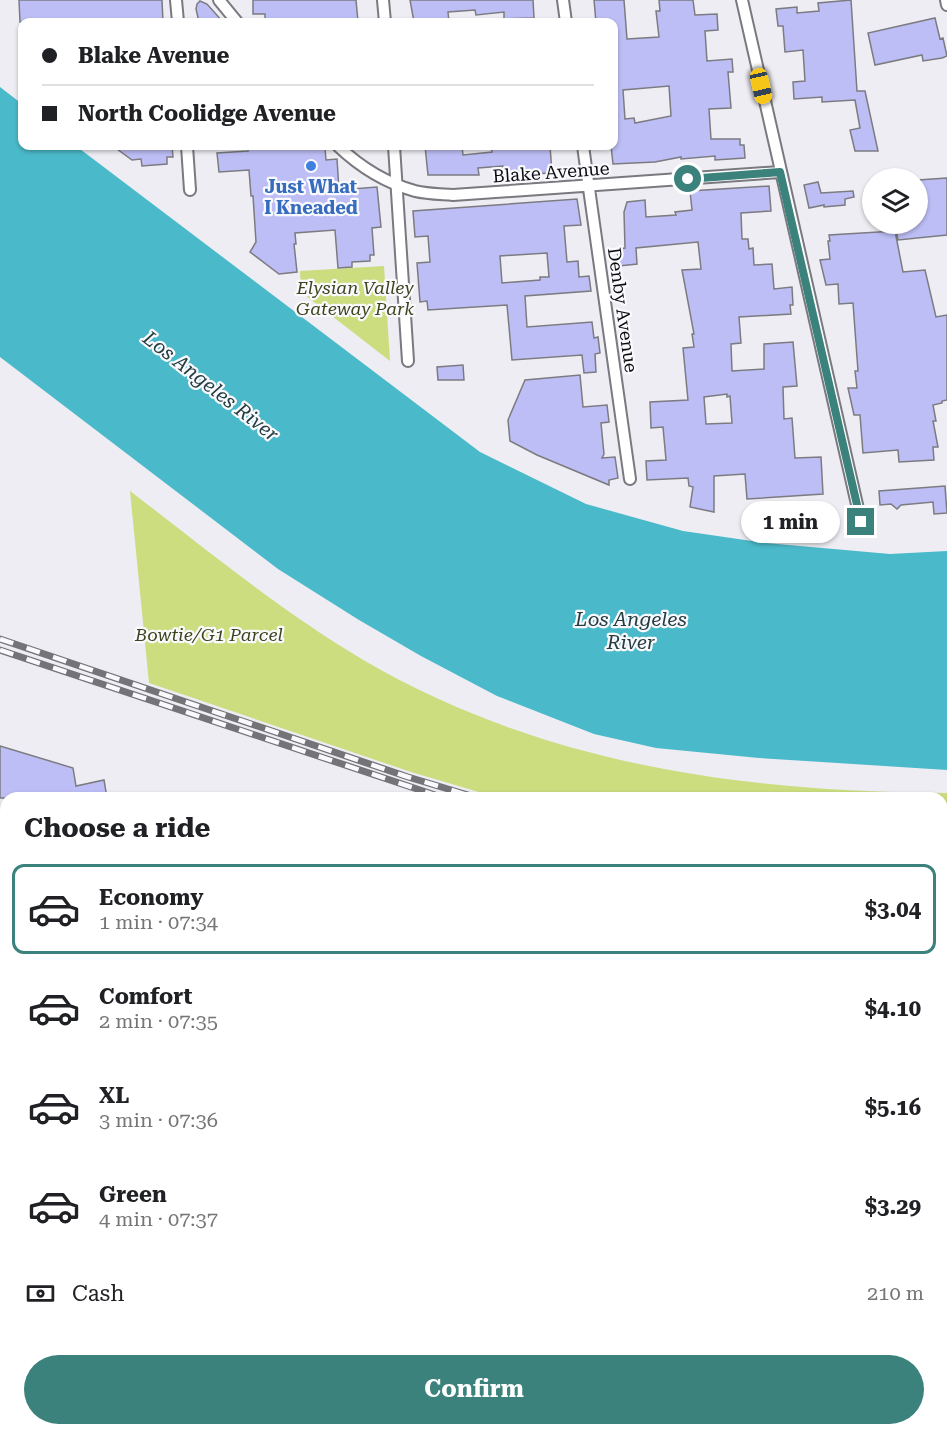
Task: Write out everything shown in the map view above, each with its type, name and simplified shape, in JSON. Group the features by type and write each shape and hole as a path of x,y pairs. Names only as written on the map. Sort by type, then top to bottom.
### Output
{"street":[{"path":"176,0 178,18"},
{"path":"219,0 234,18"},
{"path":"383,0 385,18"},
{"path":"562,0 565,18"},
{"path":"742,0 861,522"},
{"path":"946,0 947,5"},
{"path":"187,150 190,190"},
{"name":"Blake Avenue","path":"343,150 371,172 396,184 415,191 453,195 780,172"},
{"path":"394,150 408,361"},
{"name":"Denby Avenue","path":"584,150 630,479"}],"green space":[{"name":"Elysian Valley Gateway Park","path":"384,266 390,361 301,292 300,271"},
{"name":"Bowtie/G1 Parcel","path":"130,491 245,580 334,642 365,661 433,696 503,725 574,748 647,766 796,787 909,792 479,792 411,772 149,683"}],"water":[{"name":"Los Angeles River","path":"0,87 18,101 18,150 81,150 480,452 586,504 683,531 766,543 890,554 947,551 947,770 759,758 656,748 594,734 497,696 421,656 278,569 0,357"}],"building":[{"path":"19,0 162,0 163,18 20,18"},
{"path":"253,0 356,0 358,18 265,18 265,14 253,14"},
{"path":"410,0 533,0 534,18 504,18 504,12 476,15 475,10 448,12 449,18 413,18"},
{"path":"594,0 624,0 627,39 659,37 656,11 660,11 659,0 693,0 695,15 717,14 718,30 705,31 707,61 732,59 733,72 728,72 731,108 709,109 711,139 740,139 740,145 744,145 745,158 715,160 715,156 681,159 681,157 655,162 613,164 611,150 618,150 618,18 596,18","holes":["669,86 671,116 635,123 634,118 625,119 623,90"]},
{"path":"851,0 857,91 865,91 878,151 855,151 850,130 860,128 855,100 822,102 822,97 794,99 793,82 805,81 803,50 785,52 783,26 778,26 776,9 797,7 797,13 819,11 818,3"},
{"path":"200,1 207,4 219,18 198,18 197,4"},
{"path":"935,18 947,56 923,61 922,55 875,65 868,33"},
{"path":"118,150 172,150 173,157 167,157 167,164 142,166 141,159 132,160"},
{"path":"325,150 326,160 337,159 339,190 377,187 381,227 372,228 374,255 370,255 370,261 352,262 352,267 338,268 335,230 295,233 297,272 279,274 250,252 256,242 249,170 219,172 217,153"},
{"path":"425,150 462,150 463,155 492,152 492,150 550,150 552,173 503,175 503,166 478,168 479,175 428,175"},
{"path":"947,178 947,235 898,240 897,234 928,234 928,179"},
{"path":"818,182 821,193 853,191 854,197 845,199 845,205 809,208 804,185"},
{"path":"769,186 771,211 741,213 742,239 748,239 749,249 753,248 754,265 772,264 774,289 792,287 793,305 790,305 791,314 739,317 741,343 731,344 732,371 764,369 764,344 793,342 797,386 783,387 784,419 792,418 795,458 821,457 823,494 747,499 745,474 714,476 714,512 690,507 693,487 689,486 688,478 647,480 646,461 666,460 663,427 651,428 650,402 688,400 683,348 694,347 692,334 694,334 682,270 701,269 698,242 636,248 637,264 619,266 617,249 625,248 624,212 627,202 645,200 646,217 676,215 675,212 692,210 690,191","holes":["727,394 727,397 730,396 732,423 706,424 704,397"]},
{"path":"577,199 581,225 564,226 567,262 578,261 579,277 589,276 591,291 525,296 527,327 592,322 594,338 598,337 600,353 595,354 596,372 584,373 582,355 512,360 507,305 428,310 427,301 420,302 417,263 430,262 428,236 415,237 413,211","holes":["547,253 549,277 540,277 540,280 502,283 500,256"]},
{"path":"896,234 903,272 925,270 936,317 947,315 947,400 933,405 936,421 933,421 938,447 933,447 934,460 899,462 898,450 863,453 860,415 854,415 848,388 857,388 855,371 858,371 853,303 839,304 838,284 826,285 820,260 830,259 829,235"},
{"path":"463,365 464,380 438,380 437,367"},
{"path":"580,375 583,407 607,405 609,422 601,423 604,454 602,458 615,457 618,478 609,480 609,485 537,455 510,441 508,420 525,380"},
{"path":"945,486 947,513 934,514 933,502 901,505 897,509 891,504 880,505 879,491"},
{"path":"0,746 73,768 76,786 104,780 106,792 0,792"}],"railway":[{"path":"0,639 458,792"},
{"path":"0,650 426,792"}],"place":[{"name":"Just What I Kneaded","path":"311,166"}],"route":[{"path":"688,179 780,172 861,522"}]}
